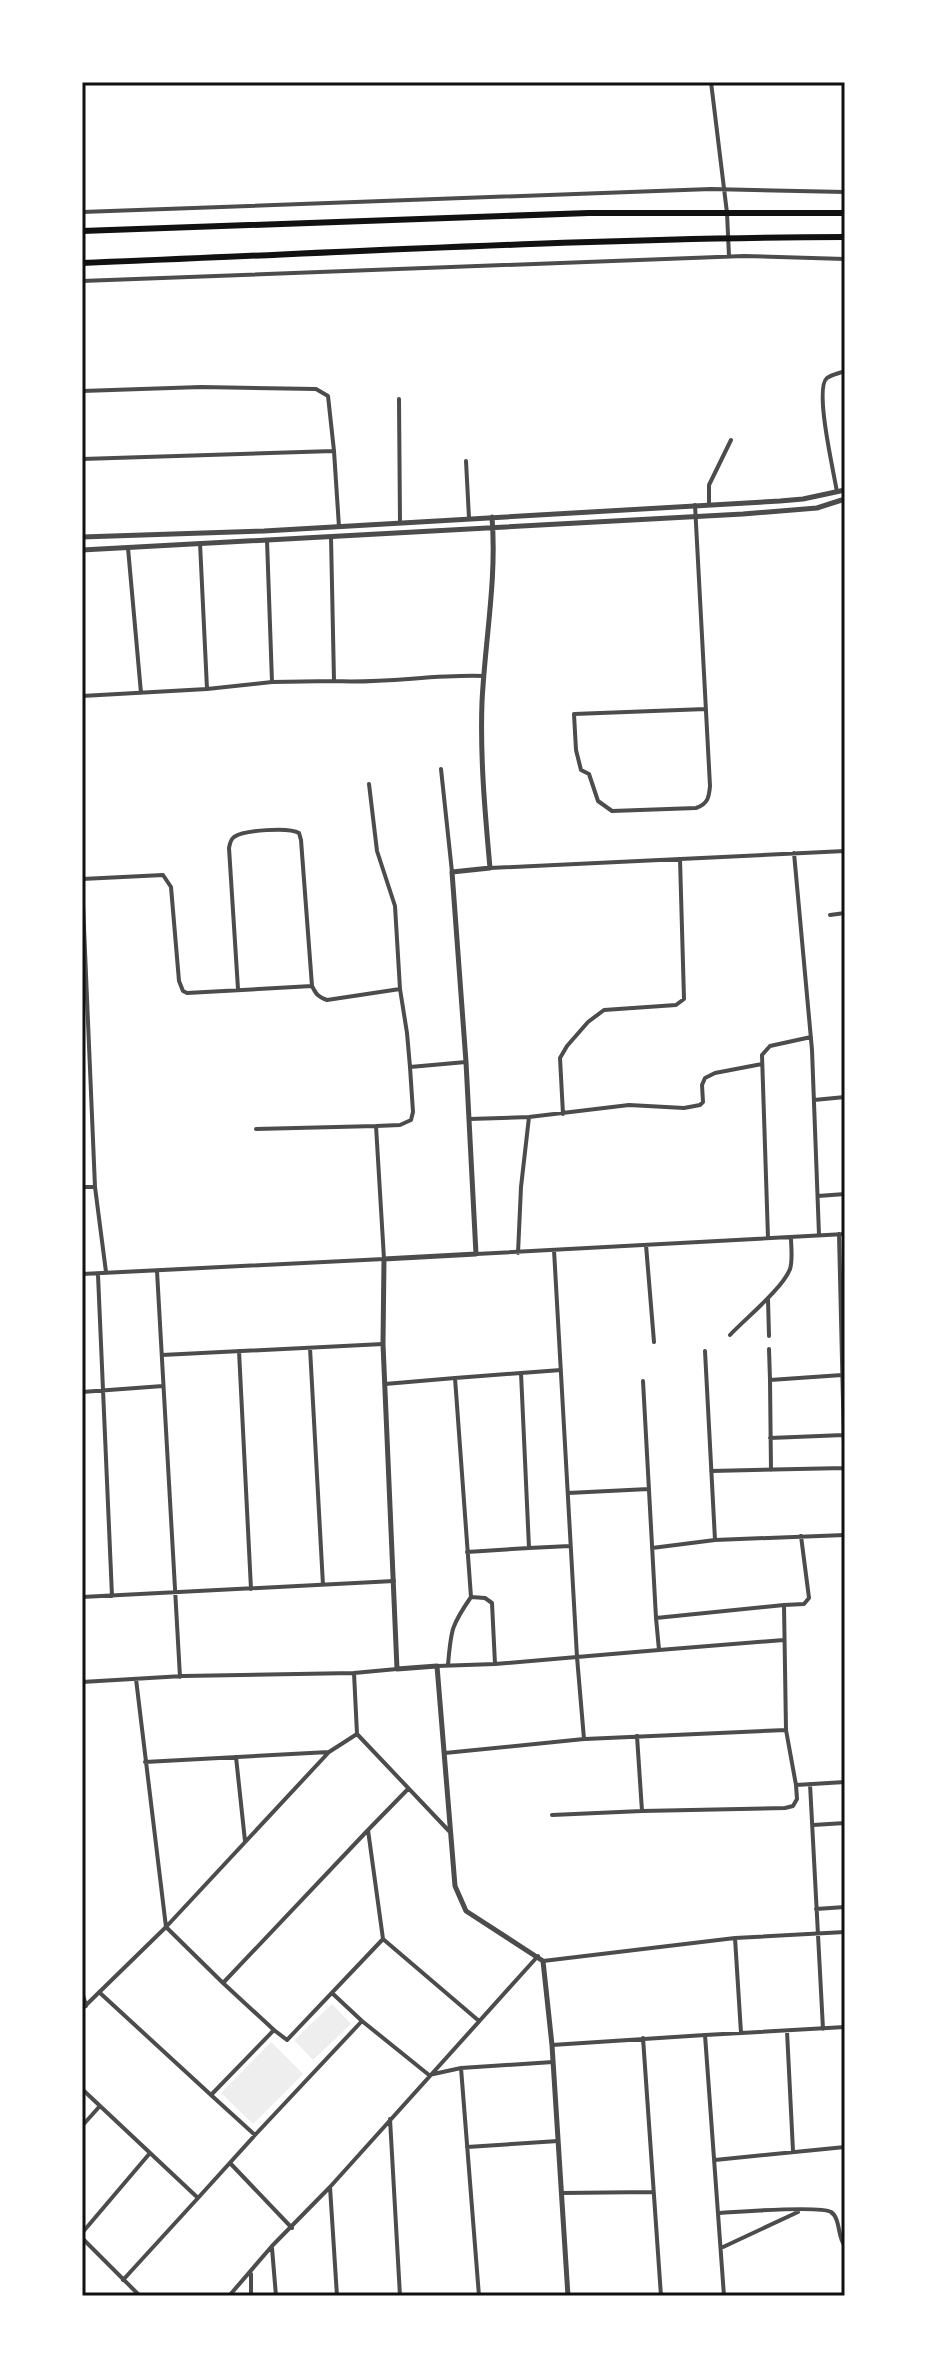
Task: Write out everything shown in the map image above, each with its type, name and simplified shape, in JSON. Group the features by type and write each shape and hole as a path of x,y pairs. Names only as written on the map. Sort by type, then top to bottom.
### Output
{"main road":[{"path":"82,231 589,213 845,213"},
{"path":"82,263 529,242 845,237"}],"street":[{"path":"711,82 727,213 729,256"},
{"path":"82,212 724,189 845,192"},
{"path":"82,281 729,256 845,259"},
{"path":"837,492 822,405 822,386 827,378 845,371"},
{"path":"82,391 201,387 316,389 328,396 339,527"},
{"path":"399,399 400,523"},
{"path":"709,504 709,485 731,440"},
{"path":"82,459 334,451"},
{"path":"466,461 469,518"},
{"path":"82,537 339,527 791,500 845,490"},
{"path":"82,550 696,517 817,508 845,499"},
{"path":"695,505 696,517 706,709 710,786 709,798 703,806 696,808 618,812 598,801 589,774 581,770 576,750 574,714 706,709"},
{"path":"490,868 482,763 484,676 491,606 492,517"},
{"path":"331,537 334,681"},
{"path":"267,540 272,682"},
{"path":"200,543 207,689"},
{"path":"128,548 141,693"},
{"path":"82,696 272,682 363,682 449,675 484,676"},
{"path":"441,769 466,1062 476,1254"},
{"path":"256,1129 400,1125 411,1120 410,1067 400,989 395,906 377,851 369,784"},
{"path":"238,989 231,841 244,833 293,829 299,833 301,840 312,986 319,997 327,1000 400,989"},
{"path":"452,872 845,851"},
{"path":"794,853 811,1037 819,1235"},
{"path":"563,1114 560,1058 588,1022 604,1010 676,1005 684,999 680,859"},
{"path":"106,1273 95,1187 82,880 163,875 171,887 179,981 183,991 195,993 312,986"},
{"path":"830,915 845,913"},
{"path":"768,1238 762,1055 770,1046 811,1037"},
{"path":"82,1043 89,1042"},
{"path":"410,1067 466,1062"},
{"path":"469,1119 529,1117 629,1105 684,1108 700,1105 703,1102 702,1085 705,1078 715,1073 762,1064"},
{"path":"814,1100 845,1097"},
{"path":"518,1253 529,1117"},
{"path":"376,1126 384,1259 383,1344 397,1669"},
{"path":"82,1187 95,1187"},
{"path":"818,1196 845,1194"},
{"path":"82,1274 842,1234 845,1486"},
{"path":"730,1335 768,1299 791,1266 791,1237"},
{"path":"646,1245 654,1342"},
{"path":"554,1250 584,1739"},
{"path":"157,1271 180,1677"},
{"path":"98,1274 112,1596"},
{"path":"768,1299 769,1336"},
{"path":"162,1355 383,1344"},
{"path":"310,1348 323,1585"},
{"path":"769,1349 771,1470"},
{"path":"239,1351 251,1589"},
{"path":"705,1351 715,1540"},
{"path":"385,1384 561,1370"},
{"path":"521,1373 529,1548"},
{"path":"770,1380 842,1375"},
{"path":"448,1665 454,1623 471,1597 455,1378"},
{"path":"643,1381 659,1650"},
{"path":"82,1392 164,1386"},
{"path":"770,1438 844,1435"},
{"path":"711,1471 845,1468"},
{"path":"568,1493 649,1489"},
{"path":"652,1548 715,1540 845,1535"},
{"path":"656,1618 804,1604 809,1598 801,1536"},
{"path":"467,1552 570,1546"},
{"path":"82,1597 394,1581"},
{"path":"471,1597 485,1598 492,1603 495,1664"},
{"path":"552,1815 793,1806 797,1799 786,1730 784,1605"},
{"path":"82,1682 354,1673 785,1639"},
{"path":"437,1666 455,1886 466,1911 478,1920 540,1958 735,1938 845,1932"},
{"path":"354,1673 357,1734 449,1831"},
{"path":"136,1679 166,1927 287,2040 383,1939"},
{"path":"443,1753 584,1739 786,1730"},
{"path":"84,2007 166,1927 329,1752 357,1734"},
{"path":"637,1736 642,1811"},
{"path":"145,1762 329,1752"},
{"path":"236,1757 245,1841"},
{"path":"796,1785 845,1782"},
{"path":"810,1784 823,2029"},
{"path":"223,1983 408,1789"},
{"path":"813,1825 845,1823"},
{"path":"368,1830 383,1939 479,2021"},
{"path":"816,1909 845,1907"},
{"path":"735,1938 741,2033"},
{"path":"229,2296 429,2075 540,1958"},
{"path":"540,1958 552,2045 568,2296"},
{"path":"82,1991 84,2007"},
{"path":"99,1992 255,2135"},
{"path":"332,1993 429,2075"},
{"path":"123,2280 362,2021"},
{"path":"552,2045 845,2027"},
{"path":"211,2095 274,2030"},
{"path":"787,2031 793,2151"},
{"path":"705,2035 724,2296"},
{"path":"643,2038 661,2296"},
{"path":"429,2075 461,2068 553,2062"},
{"path":"461,2068 479,2296"},
{"path":"82,2089 198,2198"},
{"path":"82,2126 100,2106"},
{"path":"390,2119 400,2296"},
{"path":"467,2147 558,2141"},
{"path":"715,2160 845,2147"},
{"path":"140,2296 82,2236 150,2153"},
{"path":"230,2163 292,2228"},
{"path":"330,2187 337,2296"},
{"path":"561,2193 652,2192"},
{"path":"721,2248 803,2210"},
{"path":"718,2213 831,2212 835,2215 841,2242 845,2246"},
{"path":"272,2246 276,2296"},
{"path":"251,2272 251,2296"}],"shaded area":[{"path":"332,2004 351,2024 313,2060 294,2040"},
{"path":"271,2042 303,2074 253,2124 221,2093"}]}
